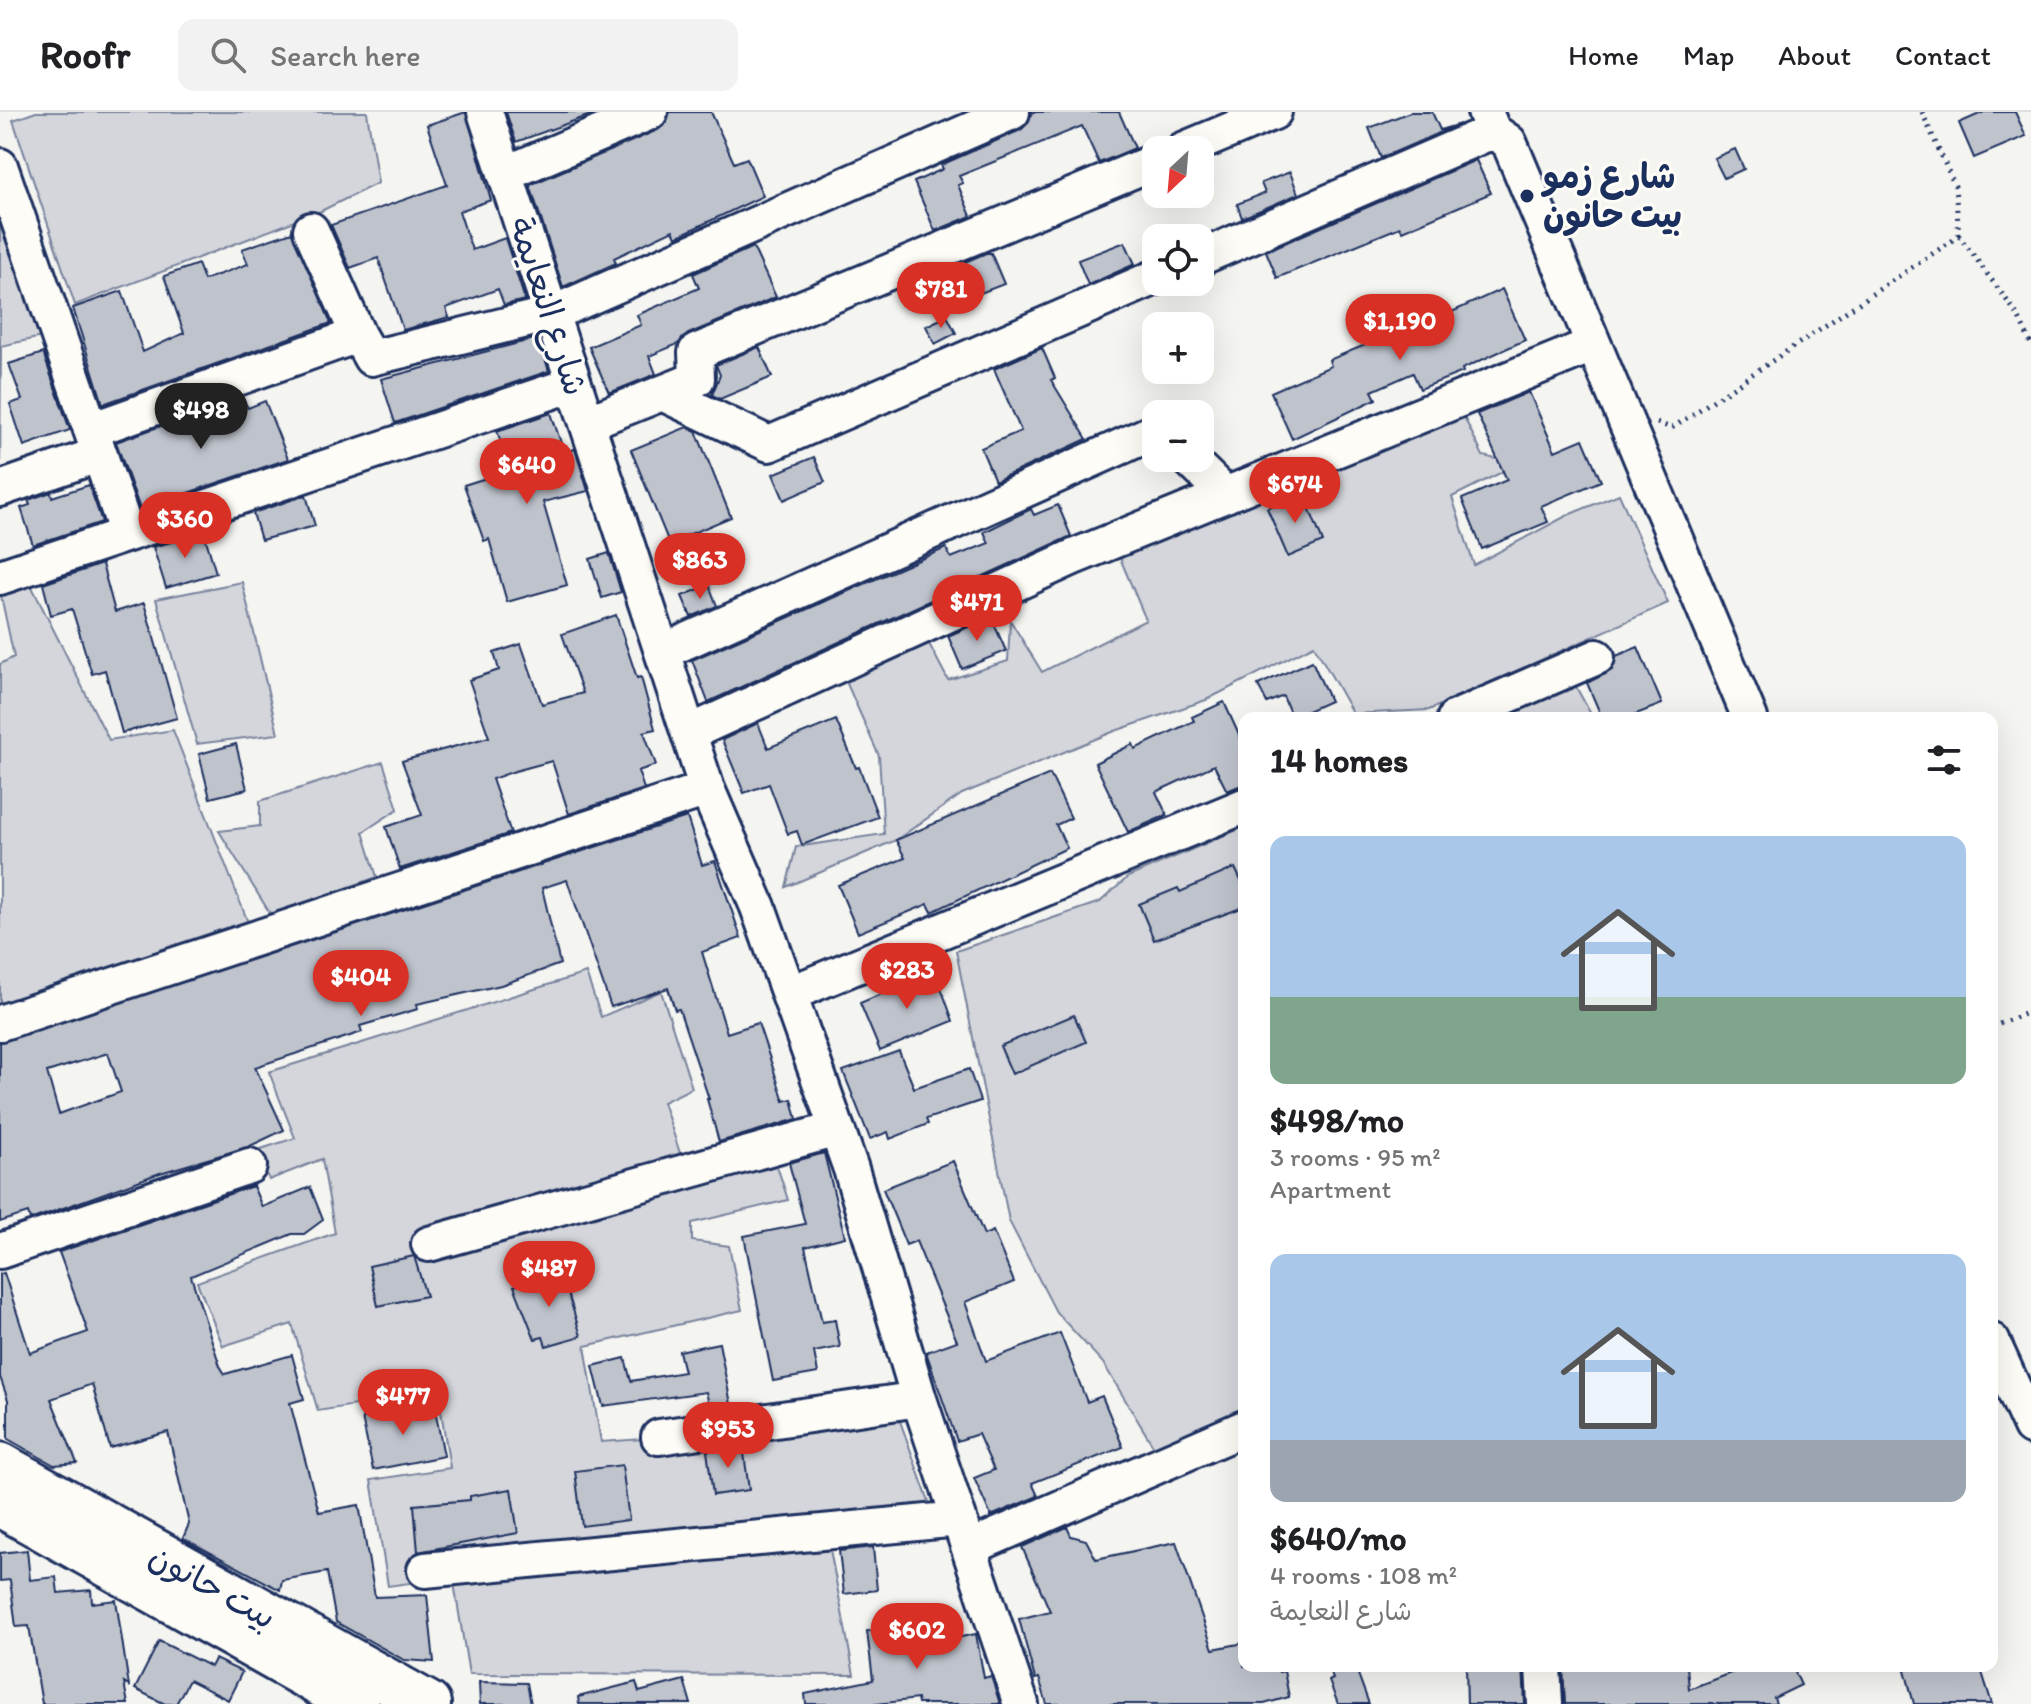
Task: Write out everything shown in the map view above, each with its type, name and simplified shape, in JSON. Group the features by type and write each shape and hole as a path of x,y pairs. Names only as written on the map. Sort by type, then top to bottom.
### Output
{"main road":[{"name":"بيت حانون","path":"1,1474 356,1704"},
{"name":"بيت حانون","path":"1,1474 428,1704"}],"street":[{"name":"شارع النعايمة","path":"485,112 707,789 758,907 837,1129 919,1399 1021,1704"},
{"path":"505,174 650,112"},
{"path":"311,230 371,358 551,314 1012,112"},
{"path":"1214,137 1274,112"},
{"path":"1214,251 1489,122 1509,142 1747,712"},
{"path":"0,166 6,202 127,534"},
{"path":"587,423 697,379 696,352 1142,167"},
{"path":"662,393 769,444 1142,283"},
{"path":"0,489 95,442 358,335"},
{"path":"689,733 1057,564 1592,345"},
{"path":"0,577 574,384"},
{"path":"662,652 1142,437"},
{"path":"1202,472 1226,495"},
{"path":"1469,712 1597,657"},
{"path":"0,1023 707,789"},
{"path":"789,994 1238,808"},
{"path":"429,1244 837,1129"},
{"path":"0,1251 249,1166"},
{"path":"1998,1354 2031,1427"},
{"path":"659,1437 919,1399"},
{"path":"425,1570 964,1534 1238,1430"},
{"path":"1543,1672 1545,1704"}],"path":[{"path":"1922,112 1955,186 1959,236 2017,314 2031,344"},
{"path":"1619,408 1672,428 1959,236"},
{"path":"1998,1025 2031,1011"}],"shaded area":[{"path":"36,112 367,112 378,183 321,211 75,305 13,120"},
{"path":"8,224 46,336 1,346 0,474 0,226"},
{"path":"1464,417 1483,456 1518,464 1452,497 1474,565 1568,515 1619,494 1668,603 1429,710 1352,712 1314,645 1206,700 1115,731 962,794 896,840 786,887 796,847 884,834 879,756 844,677 925,636 948,680 1008,661 1010,620 1042,672 1146,620 1120,558"},
{"path":"29,581 109,740 173,730 251,930 0,1011 0,664 14,657 0,591"},
{"path":"242,582 278,734 197,744 156,599"},
{"path":"1575,685 1590,712 1508,712"},
{"path":"383,762 398,809 363,832 377,877 271,915 219,831 260,826 260,801"},
{"path":"1238,830 1238,1413 1155,1449 1103,1363 1056,1312 1009,1221 956,951 1100,902 1128,877"},
{"path":"586,973 601,1017 661,991 692,1088 663,1102 682,1159 769,1141 788,1200 692,1223 692,1241 729,1246 742,1310 585,1346 601,1442 900,1421 930,1505 824,1518 854,1675 469,1674 453,1577 388,1586 371,1480 450,1468 438,1392 318,1411 292,1324 223,1346 197,1282 335,1233 322,1159 269,1180 258,1150 295,1138 269,1072"}],"building":[{"path":"466,112 491,200 459,211 472,250 505,238 525,300 504,305 498,289 446,308 449,317 403,330 378,258 350,268 331,225 447,185 427,125"},
{"path":"506,112 596,112 596,113 516,142"},
{"path":"670,112 711,112 734,163 747,158 763,196 676,237 673,230 614,258 616,263 563,287 530,185 658,130 666,123"},
{"path":"1032,112 1119,112 1135,148 1099,163 1082,126 959,176 963,183 958,185 971,216 935,231 914,182 943,169 941,165 1021,130"},
{"path":"1410,112 1432,112 1440,130 1460,124 1381,158 1369,128"},
{"path":"1984,112 2015,112 2026,136 1974,158 1959,123"},
{"path":"1735,149 1744,169 1724,178 1714,158"},
{"path":"1476,160 1491,193 1402,231 1400,227 1277,278 1266,251"},
{"path":"1290,172 1298,194 1242,218 1237,204 1265,193 1261,183"},
{"path":"292,232 331,323 103,404 73,308 122,291 143,352 184,333 164,276 198,264 204,280 248,264 242,249"},
{"path":"1125,242 1135,264 1088,285 1078,260"},
{"path":"753,247 776,297 688,334 678,344 649,356 656,374 609,393 589,347 641,325 637,315 699,288 693,274"},
{"path":"991,253 1004,284 978,294 965,262"},
{"path":"1502,289 1525,340 1462,369 1463,372 1420,389 1413,373 1372,391 1376,399 1292,439 1271,392 1331,366 1329,360 1439,314 1441,317"},
{"path":"947,316 956,333 935,344 926,326"},
{"path":"538,338 549,371 395,423 381,379"},
{"path":"759,347 772,377 720,399 712,395 720,375 716,365"},
{"path":"1042,348 1055,378 1051,380 1087,439 995,481 981,448 1021,431 994,369"},
{"path":"43,353 70,430 24,446 10,404 22,400 9,364"},
{"path":"1529,392 1555,451 1583,439 1601,481 1541,506 1548,522 1482,549 1462,499 1507,480 1477,414"},
{"path":"242,397 248,408 265,401 288,459 140,509 116,442"},
{"path":"551,413 564,452 575,449 588,491 543,502 567,585 507,602 489,539 484,541 464,485 511,470 497,431"},
{"path":"687,427 696,431 731,517 669,543 631,450"},
{"path":"814,457 825,482 784,500 773,474"},
{"path":"89,485 102,522 33,545 21,508 30,505 28,500 51,492 52,497"},
{"path":"1303,493 1323,542 1288,557 1267,508"},
{"path":"306,495 315,526 261,540 253,513"},
{"path":"1058,505 1071,536 708,702 692,660 946,548 951,558 989,543 984,532 1031,509 1034,515"},
{"path":"204,533 216,573 166,588 153,547"},
{"path":"609,553 621,592 602,598 590,559"},
{"path":"102,564 115,612 144,603 177,718 122,733 105,670 92,674 72,609 51,615 43,584"},
{"path":"709,585 717,606 691,617 682,596"},
{"path":"616,615 637,678 641,677 655,729 644,732 656,765 638,771 644,789 569,814 552,761 515,771 492,779 511,833 400,869 386,827 422,815 402,761 489,737 469,680 499,670 494,653 521,644 542,704 583,693 562,634"},
{"path":"991,617 1006,651 962,669 948,636"},
{"path":"1638,647 1662,704 1641,712 1599,712 1587,683 1612,670 1616,656"},
{"path":"1312,661 1330,701 1305,712 1290,712 1283,696 1267,703 1258,685"},
{"path":"1224,702 1238,733 1238,786 1227,791 1214,765 1156,792 1167,815 1128,832 1095,763 1133,744 1135,749 1194,721 1192,717"},
{"path":"836,720 856,768 859,767 878,817 802,845 797,831 788,834 769,784 744,793 722,740 758,723 768,748"},
{"path":"236,744 247,789 210,798 199,754"},
{"path":"1050,774 1071,818 1056,825 1067,848 932,912 928,904 858,933 838,885 905,858 896,840"},
{"path":"687,817 702,865 715,861 741,938 702,952 727,1033 758,1023 784,1101 792,1099 797,1119 719,1142 709,1099 679,1009 675,1010 668,988 611,1007 567,880 542,888 560,964 501,985 417,1004 418,1009 360,1026 362,1032 255,1067 284,1130 248,1147 160,1173 30,1220 28,1213 0,1222 0,1042","holes":["108,1053 121,1092 59,1114 47,1072"]},
{"path":"1235,868 1238,874 1238,909 1154,940 1139,904 1178,888 1180,892"},
{"path":"935,971 953,1021 880,1051 860,1003"},
{"path":"1074,1015 1086,1042 1012,1074 1000,1046"},
{"path":"899,1051 914,1088 969,1069 980,1101 926,1119 928,1124 890,1139 888,1132 870,1139 843,1071"},
{"path":"824,1153 845,1237 805,1247 822,1322 835,1320 840,1347 814,1352 818,1373 773,1381 744,1236 805,1224 789,1163"},
{"path":"953,1161 984,1235 993,1231 1014,1282 965,1302 986,1361 1060,1333 1087,1402 1102,1396 1123,1447 1032,1483 1038,1496 991,1516 974,1478 994,1470 978,1434 957,1441 926,1352 957,1341 916,1241 906,1245 883,1189"},
{"path":"253,1186 262,1207 310,1187 323,1220 304,1234 292,1234 191,1276 220,1366 225,1374 292,1355 304,1399 290,1403 319,1512 359,1505 375,1597 427,1595 434,1662 404,1660 336,1622 327,1572 282,1580 280,1590 183,1538 189,1524 168,1432 110,1448 92,1384 51,1399 77,1463 54,1465 8,1439 8,1400 0,1377 0,1274 4,1273 30,1353 88,1332 59,1252"},
{"path":"414,1256 426,1296 378,1306 369,1266"},
{"path":"562,1273 581,1336 546,1346 543,1337 535,1339 514,1286"},
{"path":"719,1343 731,1404 710,1408 706,1392 603,1406 593,1366 625,1358 631,1381 684,1372 679,1351"},
{"path":"434,1404 444,1456 373,1470 362,1418"},
{"path":"743,1446 749,1490 713,1495 707,1451"},
{"path":"622,1465 629,1520 582,1526 575,1471"},
{"path":"511,1489 518,1533 418,1552 414,1505 470,1500 470,1496"},
{"path":"1067,1527 1071,1536 1086,1540 1096,1559 1176,1542 1213,1649 1238,1644 1238,1672 1284,1672 1289,1697 1264,1704 1047,1704 1039,1678 1035,1679 1019,1619 1050,1611 1022,1547"},
{"path":"873,1547 877,1590 844,1594 839,1551"},
{"path":"27,1550 30,1580 56,1577 58,1593 91,1590 92,1603 116,1600 129,1686 124,1683 128,1704 42,1704 29,1626 16,1627 10,1580 0,1581 0,1553"},
{"path":"939,1622 941,1641 976,1634 984,1678 991,1676 1000,1704 918,1704 917,1699 877,1704 806,1704 805,1694 873,1680 867,1631"},
{"path":"159,1641 211,1667 215,1659 242,1672 228,1700 189,1680 176,1704 165,1704 135,1689"},
{"path":"1330,1672 1357,1672 1369,1704 1338,1704 1329,1681 1333,1679"},
{"path":"1466,1672 1523,1672 1525,1704 1467,1704"},
{"path":"1563,1672 1688,1672 1689,1689 1733,1672 1795,1672 1801,1685 1774,1698 1776,1704 1565,1704"},
{"path":"1906,1672 1982,1672 1992,1704 1914,1704"},
{"path":"684,1680 691,1704 579,1704 578,1697 636,1682 639,1692"},
{"path":"479,1682 527,1683 531,1704 480,1704"}],"place":[{"name":"شارع زمو بيت حانون","path":"1527,196"}]}
